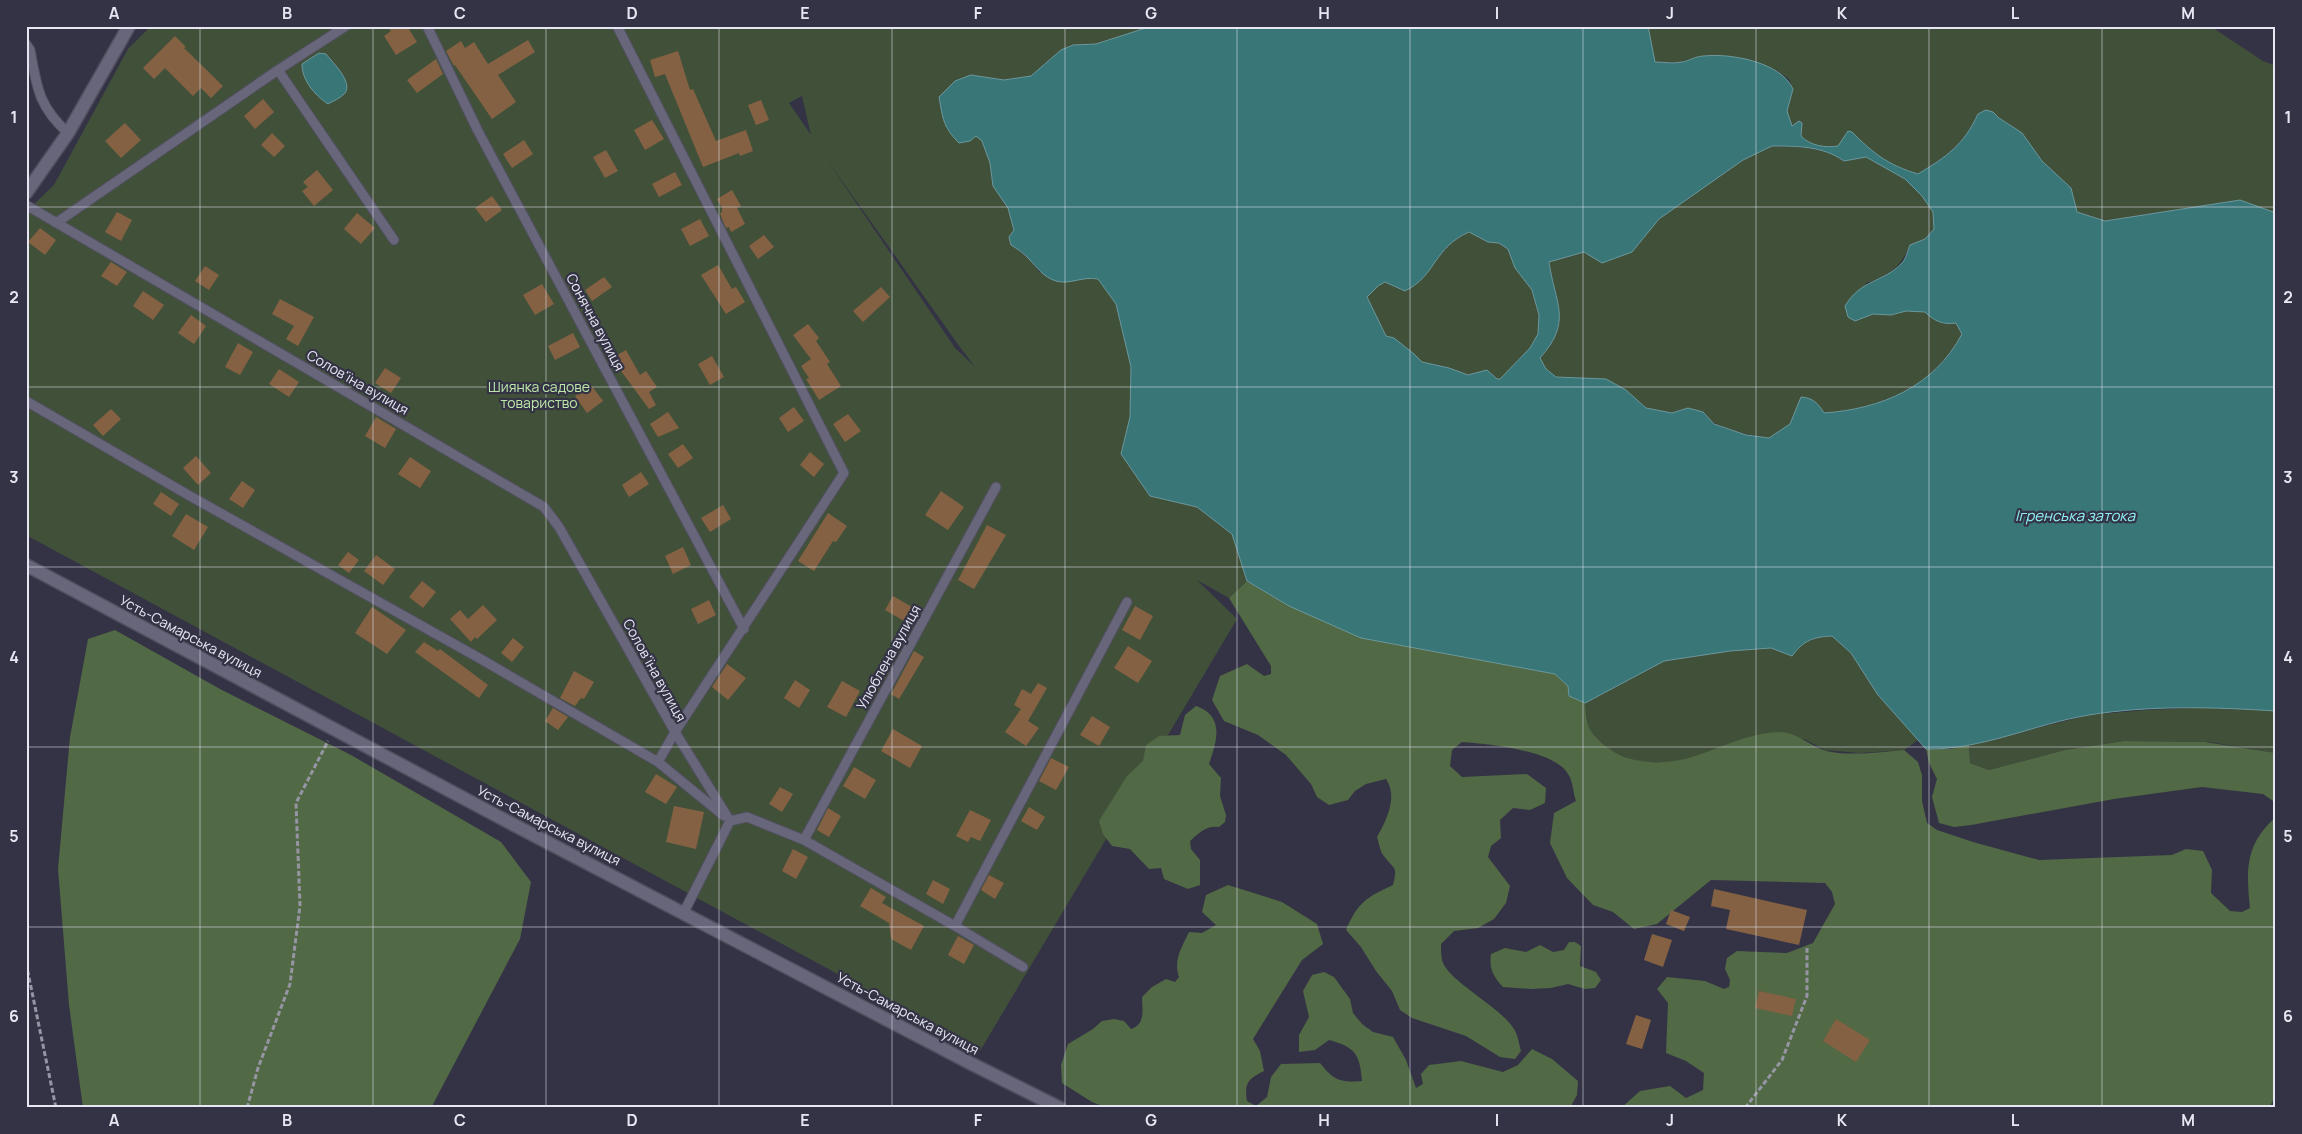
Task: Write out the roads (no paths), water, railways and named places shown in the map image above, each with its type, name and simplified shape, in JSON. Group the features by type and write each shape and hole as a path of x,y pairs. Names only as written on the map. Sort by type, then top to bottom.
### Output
{"street":[{"path":"26,192 68,133 129,26"},
{"name":"Усть-Самарська вулиця","path":"26,565 961,1059 1060,1108"}],"lane":[{"path":"56,223 278,70 346,26"},
{"name":"Сонячна вулиця","path":"428,26 478,131 744,628"},
{"path":"617,26 844,472 744,628 674,732 730,821"},
{"path":"26,44 30,50 39,93 52,119 68,133"},
{"path":"278,70 394,240"},
{"name":"Солов'їна вулиця","path":"26,205 544,507 559,527 674,732 658,762"},
{"path":"26,400 190,496 479,658 658,762 730,821"},
{"name":"Улюблена вулиця","path":"804,840 996,487"},
{"path":"955,926 1127,602"},
{"path":"684,912 730,821 747,817 804,840 1023,967"}],"water":[{"name":"Ігренська затока","path":"1152,26 1648,26 1655,62 1679,63 1701,56 1715,55 1754,61 1778,72 1793,89 1787,111 1792,126 1799,121 1802,123 1801,136 1813,144 1828,147 1838,146 1848,131 1852,132 1867,147 1882,158 1898,167 1918,174 1953,149 1967,134 1978,114 1986,110 1993,112 2022,133 2042,161 2071,188 2077,212 2105,221 2240,200 2276,213 2276,711 2159,708 2112,712 2069,719 1988,741 1947,748 1926,749 1878,695 1851,653 1832,636 1809,640 1792,656 1771,648 1730,651 1664,661 1585,703 1569,696 1568,686 1555,674 1361,638 1289,606 1247,581 1232,534 1197,507 1150,496 1121,454 1130,417 1131,367 1116,304 1098,279 1056,281 1041,272 1025,255 1011,245 1009,237 1014,230 1008,208 993,186 990,163 982,141 976,136 970,141 959,143 944,122 939,97 955,81 971,75 1004,80 1031,76 1061,50 1073,45 1096,44","holes":["1772,146 1819,150 1844,161 1866,157 1905,179 1922,196 1933,212 1934,229 1925,239 1910,245 1906,257 1895,269 1858,291 1845,306 1848,317 1855,321 1873,314 1891,315 1906,311 1925,312 1939,322 1956,323 1962,334 1937,368 1904,392 1885,400 1845,411 1824,413 1815,402 1801,397 1790,424 1769,438 1746,435 1714,424 1703,412 1688,408 1672,413 1646,408 1626,390 1606,379 1556,377 1546,369 1540,358 1550,345 1559,322 1559,312 1549,262 1584,252 1602,263 1632,252 1659,219 1743,160","1469,232 1488,242 1499,243 1508,249 1515,268 1532,290 1539,315 1538,334 1530,348 1500,379 1497,379 1487,370 1468,375 1449,368 1422,362 1394,338 1386,336 1367,297 1385,282 1405,291 1415,285 1423,278 1448,246"]},
{"path":"319,53 326,54 341,73 347,89 339,98 328,104 310,87 304,76 302,64"}],"park label":[{"name":"Шиянка садове товариство","path":"539,394"}]}
